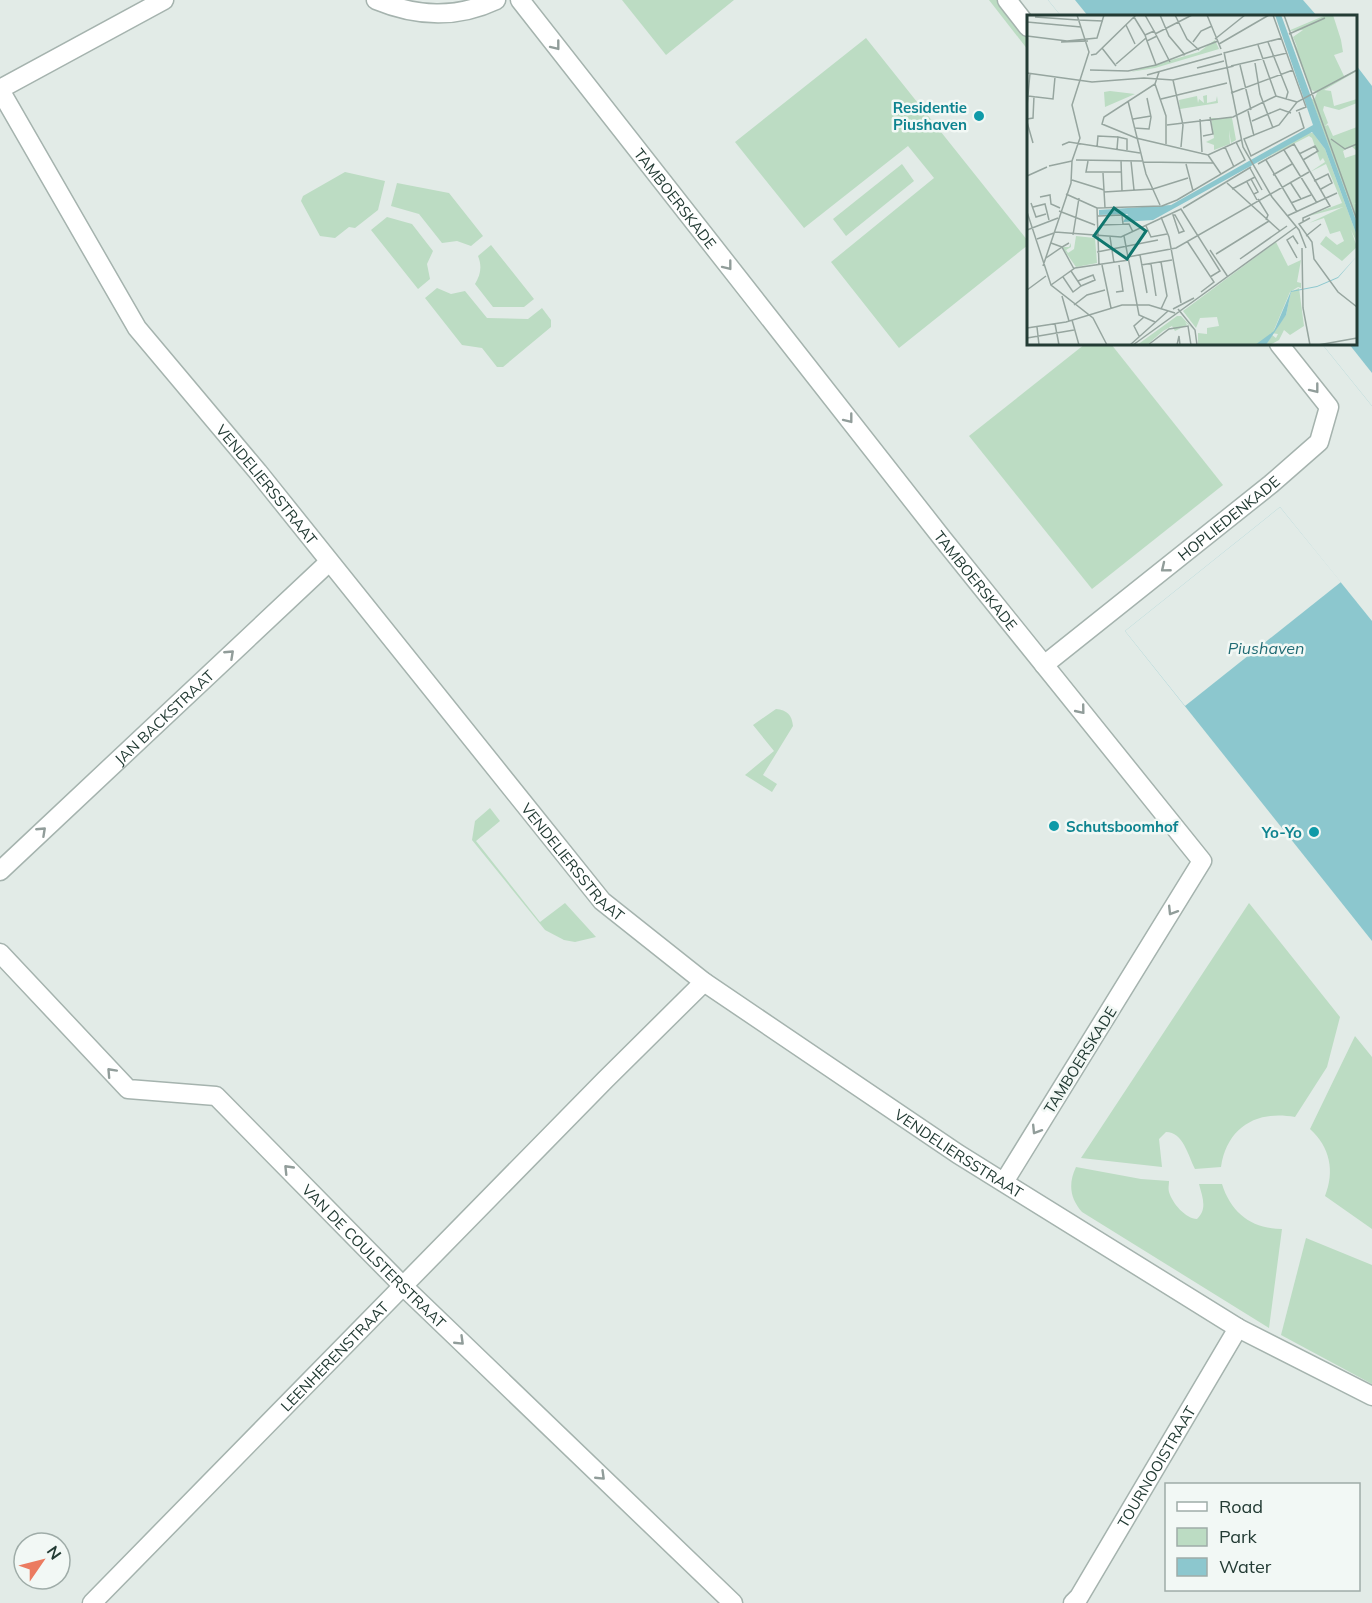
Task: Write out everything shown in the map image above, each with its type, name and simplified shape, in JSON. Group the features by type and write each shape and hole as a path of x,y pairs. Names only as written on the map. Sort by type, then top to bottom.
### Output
{"street":[{"path":"0,89 164,0"},
{"path":"376,0 408,11 443,14 461,12 496,0"},
{"name":"TAMBOERSKADE","path":"520,0 728,267 1202,861 1004,1182"},
{"path":"1007,0 1027,25"},
{"name":"VENDELIERSSTRAAT","path":"0,89 137,328 213,417 602,901 704,982 958,1154 1238,1328 1372,1396"},
{"name":"HOPLIEDENKADE","path":"1044,665 1271,484 1319,442 1329,407 1280,345"},
{"name":"JAN BACKSTRAAT","path":"0,871 329,562"},
{"name":"VAN DE COULSTERSTRAAT","path":"0,953 128,1089 216,1096 403,1286 733,1603"},
{"name":"LEENHERENSTRAAT","path":"92,1603 704,982"},
{"name":"TOURNOOISTRAAT","path":"1073,1603 1079,1597 1238,1328"}],"green space":[{"path":"622,0 734,0 666,55"},
{"path":"989,0 999,0 1027,36 1027,49"},
{"path":"866,38 1027,240 1027,246 899,348 831,262 934,178 908,146 804,228 735,142"},
{"path":"902,164 914,181 846,236 833,219"},
{"path":"345,172 385,181 378,210 355,228 349,227 335,238 320,236 301,201 303,196"},
{"path":"397,183 449,193 483,236 471,246 457,241 442,243 419,214 391,206"},
{"path":"387,217 412,224 433,251 427,264 430,279 418,289 371,230"},
{"path":"491,245 534,299 524,307 493,307 475,284 480,270 478,256"},
{"path":"437,288 451,294 465,291 487,318 528,319 542,308 551,320 551,327 503,367 497,367 482,348 462,345 425,298"},
{"path":"1084,345 1112,345 1223,485 1092,589 969,436"},
{"path":"776,709 788,714 793,726 763,775 777,784 772,792 745,775 774,751 753,725"},
{"path":"490,808 500,821 476,841 540,922 565,903 596,937 575,942 564,940 545,930 472,840 475,821"},
{"path":"1249,903 1340,1017 1327,1067 1295,1117 1268,1116 1246,1124 1230,1141 1221,1167 1195,1169 1181,1140 1172,1133 1166,1132 1159,1139 1162,1167 1081,1158"},
{"path":"1355,1036 1372,1057 1372,1229 1325,1196 1330,1178 1329,1160 1322,1144 1310,1129"},
{"path":"1076,1167 1141,1179 1169,1181 1169,1192 1176,1205 1188,1216 1197,1219 1203,1207 1199,1184 1222,1184 1231,1203 1244,1217 1261,1226 1282,1229 1269,1328 1082,1212 1075,1201 1071,1185"},
{"path":"1306,1238 1372,1265 1372,1384 1281,1335"}],"water":[{"path":"1048,0 1303,0 1316,15 1060,15"},
{"path":"1357,66 1372,86 1372,406 1323,345 1357,345"},
{"name":"Piushaven","path":"1280,507 1372,621 1372,941 1125,631"}],"pier":[{"path":"1048,0 1075,0 1087,15 1060,15"},
{"path":"1323,345 1350,345 1372,373 1372,406"},
{"path":"1280,507 1341,582 1185,706 1125,631"}],"place":[{"name":"Residentie Piushaven","path":"979,116"},
{"name":"Schutsboomhof","path":"1054,826"},
{"name":"Yo-Yo","path":"1314,832"}]}
